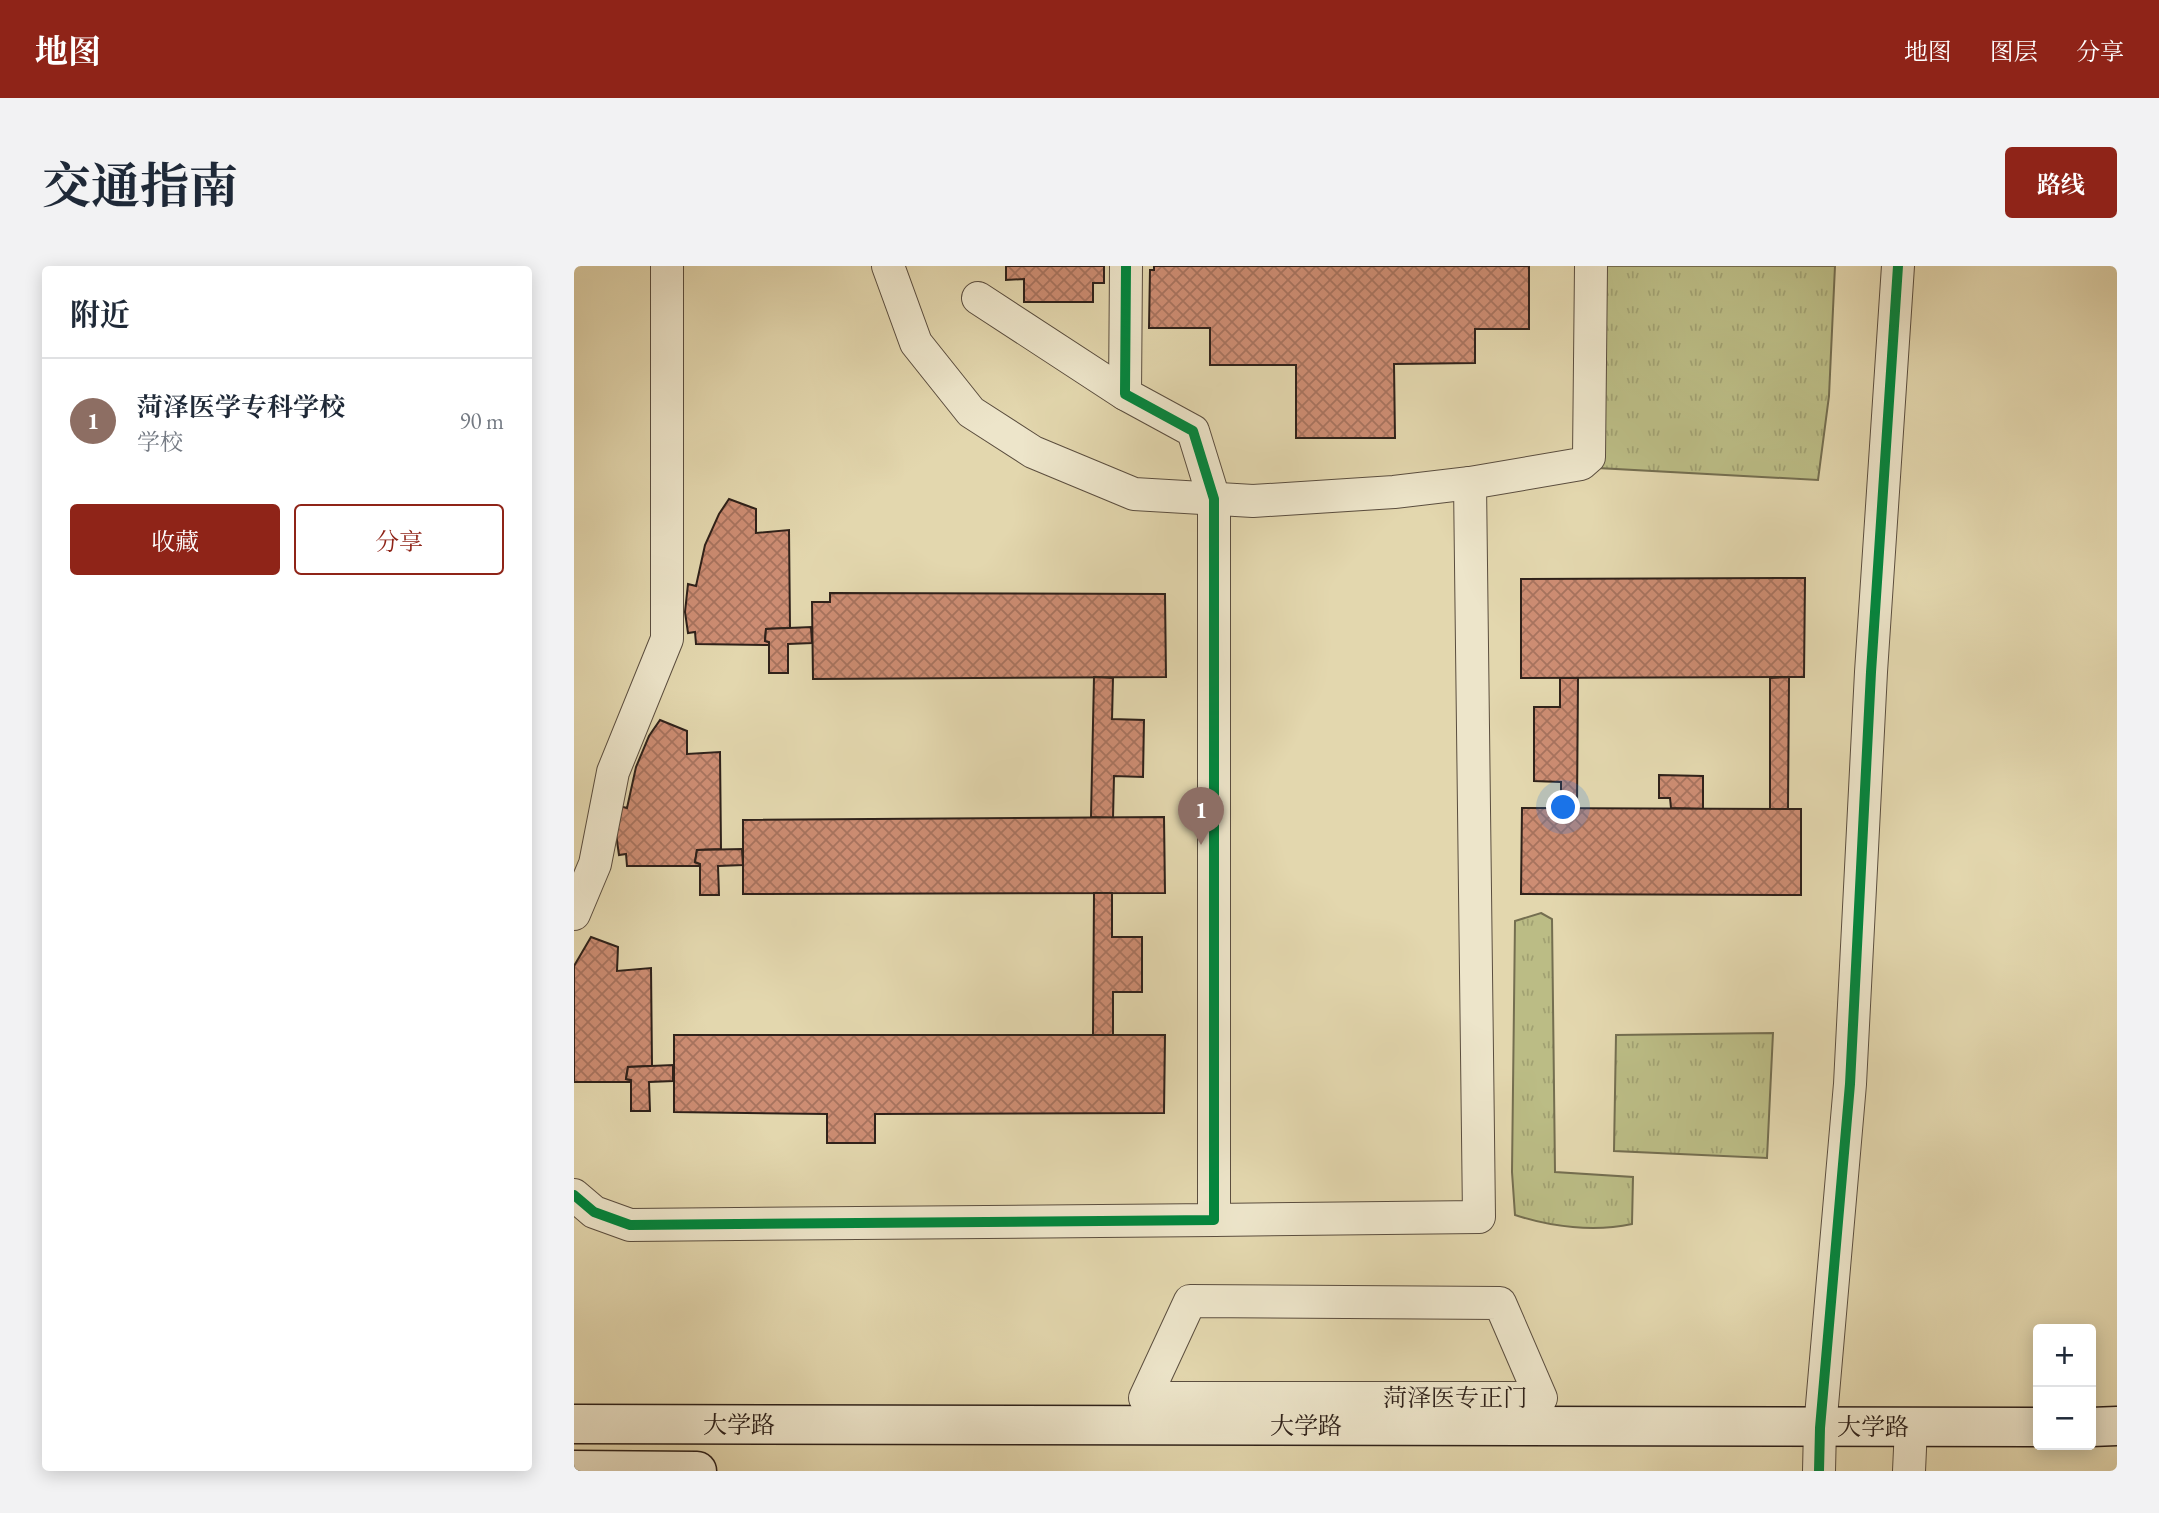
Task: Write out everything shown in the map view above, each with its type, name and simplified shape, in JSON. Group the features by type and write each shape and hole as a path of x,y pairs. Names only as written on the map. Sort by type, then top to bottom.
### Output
{"main road":[{"name":"大学路","path":"574,1424 2033,1427"},
{"path":"2096,1427 2117,1426"},
{"name":"大学路","path":"574,1470 697,1471"}],"street":[{"path":"574,914 595,864 613,772 667,639 667,266"},
{"path":"888,266 916,343 971,412 1033,452 1134,494 1214,499 1279,499 1394,492 1470,483 1581,464 1588,457 1591,266"},
{"path":"1125,394 1126,266"},
{"path":"1819,1471 1820,1428 1850,1084 1871,672 1898,266"},
{"path":"978,298 1125,394 1193,431 1214,499 1214,1220"},
{"path":"574,1195 594,1212 630,1225 1479,1217 1470,483"},
{"name":"菏泽医专正门","path":"1190,1301 1500,1303 1541,1398 1145,1398 1190,1301"},
{"path":"1909,1471 1911,1427"}],"green space":[{"path":"1599,266 1835,266 1829,396 1818,480 1598,468"},
{"path":"1541,913 1552,919 1555,1172 1633,1177 1632,1224 1603,1228 1573,1227 1543,1223 1515,1215 1512,1172 1515,921"},
{"path":"1773,1033 1767,1158 1614,1151 1616,1035"}],"building":[{"path":"1006,266 1104,266 1104,283 1093,283 1093,302 1024,302 1024,279 1006,280"},
{"path":"1154,266 1529,266 1529,329 1475,329 1475,363 1394,364 1395,438 1296,438 1296,365 1210,365 1210,328 1149,328 1150,270 1154,270"},
{"path":"729,499 756,509 756,533 789,530 790,628 766,629 765,641 769,642 769,645 696,644 695,632 688,633 685,612 688,584 696,586 705,545"},
{"path":"1805,578 1804,677 1521,678 1521,579"},
{"path":"830,593 1165,594 1166,677 813,679 812,602 830,602"},
{"path":"811,627 812,643 788,644 788,673 769,673 769,642 765,641 766,629"},
{"path":"1094,677 1113,678 1112,719 1144,720 1143,777 1114,776 1113,818 1091,817"},
{"path":"1789,677 1788,809 1770,809 1770,678"},
{"path":"1560,678 1578,678 1577,808 1561,808 1561,782 1534,781 1534,707 1560,707"},
{"path":"660,720 687,731 687,754 720,752 721,849 697,850 695,862 700,866 627,866 626,854 619,855 616,834 619,806 627,808 636,767 649,736"},
{"path":"1659,775 1703,776 1703,809 1671,808 1670,798 1659,798"},
{"path":"1522,808 1801,809 1801,895 1521,894"},
{"path":"1164,817 1165,893 743,894 743,820"},
{"path":"742,849 743,865 718,866 719,895 700,895 700,864 695,862 697,850"},
{"path":"1094,893 1112,893 1112,937 1142,937 1142,992 1113,992 1113,1035 1093,1035"},
{"path":"591,937 618,947 617,971 651,968 652,1066 628,1067 626,1079 631,1082 574,1082 574,966"},
{"path":"674,1035 1165,1035 1164,1113 875,1114 875,1143 827,1143 827,1114 674,1112"},
{"path":"673,1065 673,1081 649,1082 650,1111 631,1111 631,1080 626,1079 628,1067"}],"cycle path":[{"path":"574,1195 594,1212 630,1225 1214,1220 1214,499 1193,431 1125,394 1126,266"},
{"path":"1819,1471 1820,1428 1850,1084 1871,672 1898,266"}],"place":[{"name":"菏泽医学专科学校","path":"1201,845"}]}
